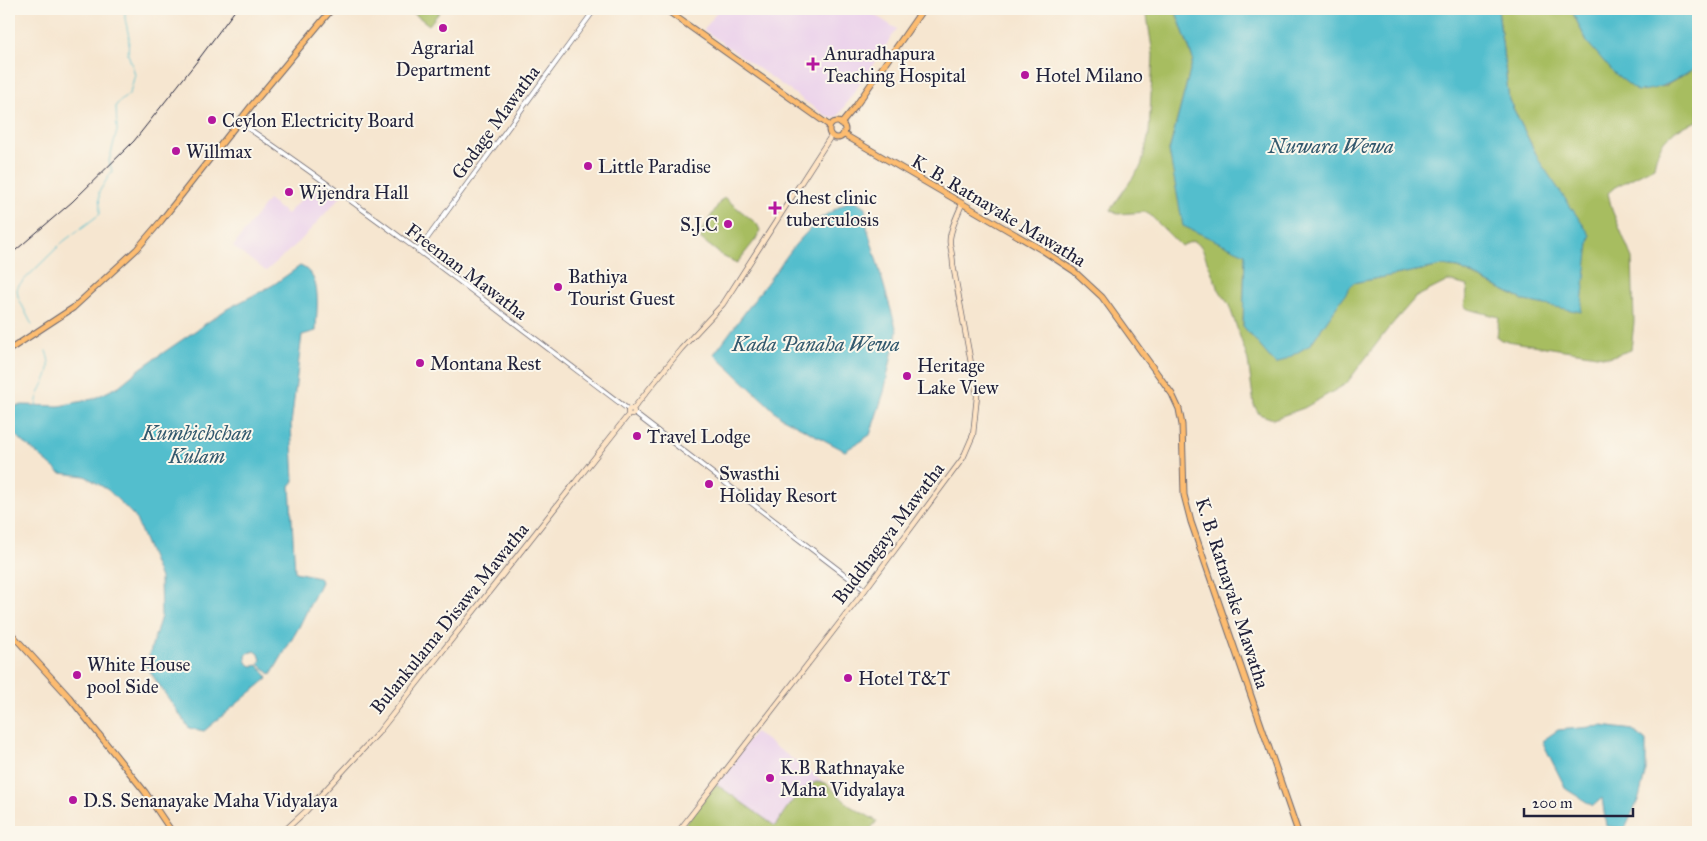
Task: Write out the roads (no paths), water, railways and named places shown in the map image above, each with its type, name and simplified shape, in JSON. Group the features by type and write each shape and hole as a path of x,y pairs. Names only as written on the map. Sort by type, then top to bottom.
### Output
{"main road":[{"path":"9,350 58,319 81,301 137,249 238,122 332,9"},
{"path":"665,9 830,126"},
{"path":"841,124 855,107 923,9"},
{"path":"830,126 837,123 841,124"},
{"path":"830,126 831,136 839,137 843,134 844,126 841,124"},
{"name":"K. B. Ratnayake Mawatha","path":"843,134 1042,250 1074,271 1107,303 1162,379 1175,400 1182,424 1184,495 1188,514 1298,832"},
{"name":"Bulankulama Disawa Mawatha","path":"284,832 311,806 378,733 681,349 723,304 831,136"},
{"name":"Buddhagaya Mawatha","path":"678,832 865,590 963,458 974,435 977,396 953,265 953,250 950,244 954,223 962,204"},
{"path":"9,631 82,713 145,792 172,832"}],"street":[{"name":"Godage Mawatha","path":"418,250 595,9"},
{"name":"Freeman Mawatha","path":"238,122 303,166 418,250 865,590"}],"water":[{"name":"Nuwara Wewa","path":"1175,9 1498,9 1509,100 1540,162 1590,235 1581,312 1525,301 1459,268 1442,266 1353,283 1310,345 1276,365 1243,326 1245,254 1183,226 1169,151 1193,59"},
{"path":"1571,9 1698,9 1698,66 1662,86 1637,91 1613,72 1587,42"},
{"name":"Kada Panaha Wewa","path":"856,201 865,207 867,227 897,331 884,392 870,435 845,451 781,417 714,354 795,245 819,219 847,202"},
{"name":"Kumbichchan Kulam","path":"300,266 313,277 316,285 317,304 316,331 302,335 291,424 294,481 290,486 295,572 319,577 321,582 299,627 271,675 259,664 261,660 259,654 255,651 248,653 246,656 248,663 251,666 258,665 268,678 204,731 189,728 146,666 161,616 160,578 135,517 108,490 85,476 60,473 16,436 9,407 23,405 59,406 93,399 119,386 141,368 227,309 273,285"},
{"path":"1602,726 1633,730 1646,741 1646,770 1639,798 1625,829 1606,826 1602,798 1593,806 1566,789 1542,741 1558,730"}],"waterway":[{"path":"32,325 18,297 17,289 19,285 64,241 100,214 99,192 112,171 109,161 117,131 116,105 130,93 135,74 128,54 129,37 125,9"},
{"path":"586,9 589,12"},
{"path":"36,406 40,391 48,374 49,360 46,351"}],"railway":[{"path":"9,256 72,202 134,141 236,9"}],"place":[{"name":"Agrarial Department","path":"443,28"},
{"name":"Anuradhapura Teaching Hospital","path":"813,64"},
{"name":"Hotel Milano","path":"1025,75"},
{"name":"Ceylon Electricity Board","path":"212,120"},
{"name":"Willmax","path":"176,151"},
{"name":"Little Paradise","path":"588,166"},
{"name":"Wijendra Hall","path":"289,192"},
{"name":"Chest clinic tuberculosis","path":"775,208"},
{"name":"S.J.C","path":"728,224"},
{"name":"Bathiya Tourist Guest","path":"558,287"},
{"name":"Montana Rest","path":"420,363"},
{"name":"Heritage Lake View","path":"907,376"},
{"name":"Travel Lodge","path":"637,436"},
{"name":"Swasthi Holiday Resort","path":"709,484"},
{"name":"White House pool Side","path":"77,675"},
{"name":"Hotel T&T","path":"848,678"},
{"name":"K.B Rathnayake Maha Vidyalaya","path":"770,778"},
{"name":"D.S. Senanayake Maha Vidyalaya","path":"73,800"}]}
